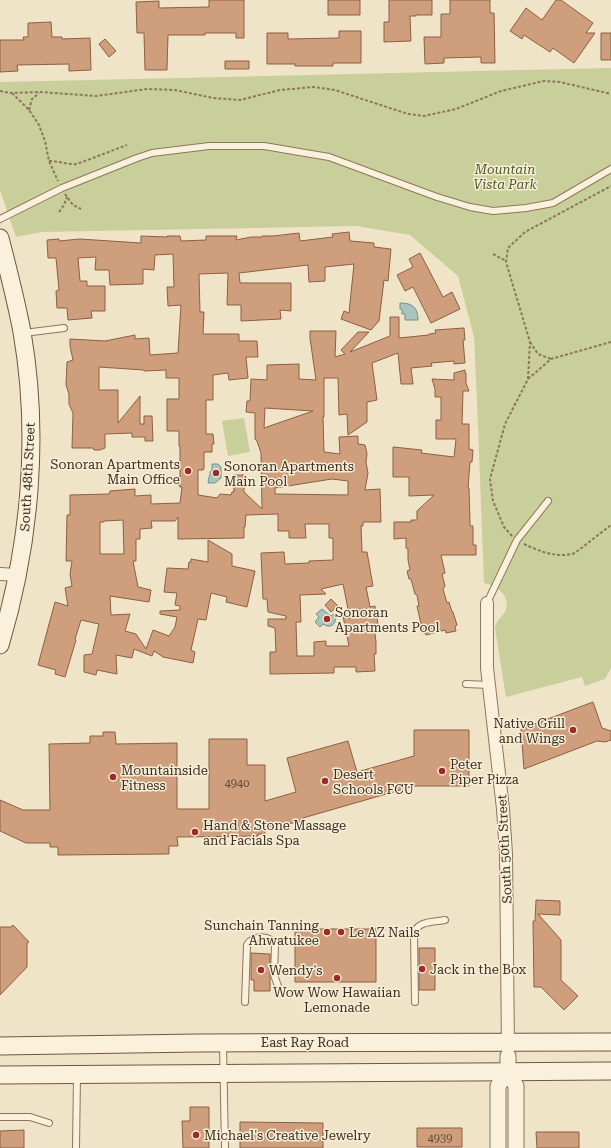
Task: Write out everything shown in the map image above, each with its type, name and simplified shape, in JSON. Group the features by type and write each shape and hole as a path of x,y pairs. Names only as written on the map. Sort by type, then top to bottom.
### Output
{"main road":[{"name":"South 48th Street","path":"0,238 16,302 22,334 29,402 30,449 29,490 23,546 18,575 0,645"},
{"name":"East Ray Road","path":"0,1075 224,1073 508,1056 611,1042"},
{"name":"East Ray Road","path":"0,1046 223,1043 508,1056 611,1071"}],"street":[{"path":"0,574 18,575"},
{"name":"South 50th Street","path":"487,604 487,653 489,685 494,718 506,854 508,1056 516,1086 516,1148"},
{"path":"498,1148 498,1086 508,1056"}],"lane":[{"path":"0,219 62,188 137,158 152,153 209,146 264,146 329,156 437,197 493,211 526,208 553,203 611,169"},
{"path":"22,334 64,328"},
{"path":"487,604 517,540 548,501"},
{"path":"466,684 489,685"},
{"path":"415,1002 415,929 422,924 445,920"},
{"path":"245,1002 247,945 252,939 262,937 269,938 274,942 274,975 278,986"},
{"path":"223,1043 225,1148"},
{"path":"76,1148 77,1074"},
{"path":"0,1117 30,1117 49,1124"}],"path":[{"path":"0,91 11,93 40,92 96,96 147,90 175,90 213,98 240,100 280,90 314,87 335,90 408,114 424,116 456,109 501,90 544,81 560,82 611,94"},
{"path":"29,110 32,99 40,92"},
{"path":"11,93 29,110 39,125 45,141 49,162 57,178"},
{"path":"49,162 62,162 72,165 77,164 127,145"},
{"path":"552,359 538,354 530,342 506,262 508,248 524,232 611,186"},
{"path":"59,212 67,197 73,205 81,209"},
{"path":"493,254 506,262"},
{"path":"528,379 530,342"},
{"path":"611,342 552,359 528,379 505,424 490,479 494,501 504,527 517,540 538,551 550,554 569,555 575,553 611,525"}],"green space":[{"name":"Mountain Vista Park","path":"611,68 611,668 605,679 585,686 582,677 506,697 495,628 506,609 507,604 504,595 497,588 484,583 474,337 458,276 410,235 356,226 41,232 16,237 0,190 0,82"},
{"path":"244,418 250,452 228,456 222,421"}],"water":[{"path":"400,303 408,304 414,307 417,312 418,320 405,320 405,314 402,314 402,309 400,309"},
{"name":"Sonoran Apartments Main Pool","path":"212,464 218,464 221,467 221,478 215,483 208,483 210,472 212,470"},
{"name":"Sonoran Apartments Pool","path":"322,609 331,616 334,614 336,616 334,624 328,626 323,624 320,627 315,622 319,617 316,614"}],"building":[{"path":"209,0 244,0 244,38 236,38 236,33 168,35 167,70 145,70 144,33 137,33 136,2 159,1 159,8 209,7"},
{"path":"328,0 360,0 360,15 328,15"},
{"path":"389,0 432,0 432,15 410,16 411,41 384,42 384,22 389,22"},
{"path":"450,0 490,0 490,13 494,13 495,63 481,63 481,57 444,58 444,63 425,64 424,37 441,37 441,14 450,14"},
{"path":"556,0 561,0 593,23 586,33 595,33 574,63 553,48 550,52 524,35 522,39 510,31 526,8 542,20"},
{"path":"51,22 52,37 62,37 62,39 90,38 91,70 69,71 69,64 17,65 18,71 0,72 0,40 24,40 23,37 28,37 28,23"},
{"path":"339,31 361,31 361,63 333,63 333,66 267,64 267,33 288,33 288,39 339,38"},
{"path":"601,33 611,33 611,60 601,60"},
{"path":"105,39 116,51 109,57 99,44"},
{"path":"225,61 249,61 249,69 225,69"},
{"path":"349,232 350,241 374,243 374,247 391,249 388,281 384,280 379,321 371,330 341,319 344,311 349,313 354,264 325,267 325,281 309,282 308,265 239,273 240,283 291,283 291,311 280,310 281,319 241,321 241,305 227,305 228,273 199,274 200,312 204,312 203,334 239,334 239,341 257,341 258,357 246,357 248,378 229,380 228,373 213,375 213,400 206,400 206,434 213,434 214,444 212,444 212,452 204,452 204,469 198,470 198,495 217,498 220,494 231,495 232,492 234,492 233,475 244,475 244,492 262,509 261,453 255,439 255,413 246,412 247,401 250,401 251,379 267,380 267,365 299,364 299,379 316,380 310,331 336,331 335,357 345,354 341,350 358,332 369,332 350,352 390,336 390,317 399,317 399,338 429,335 436,333 435,330 464,328 465,340 463,340 465,363 454,364 454,361 431,363 432,366 411,368 413,384 401,384 398,353 372,363 377,400 367,402 367,422 348,435 347,414 339,415 338,378 324,378 324,452 340,454 339,437 358,436 358,444 365,445 367,454 366,462 368,473 365,490 380,489 381,522 363,522 363,526 361,526 362,552 367,552 373,586 366,587 370,607 375,606 378,624 374,625 376,642 376,654 374,654 375,671 356,672 356,667 334,667 334,673 270,674 270,652 276,652 275,628 268,626 268,619 286,619 286,616 268,612 267,599 263,599 261,553 284,552 285,564 333,560 333,538 329,538 329,524 305,524 306,538 289,538 289,531 278,531 278,514 246,515 244,538 178,539 178,517 175,521 151,521 152,528 140,529 140,539 136,539 136,561 133,561 138,587 151,590 149,602 110,596 111,615 130,614 125,631 136,634 146,649 153,630 169,636 175,627 177,617 160,614 160,611 180,610 180,606 175,605 177,593 164,592 167,568 188,569 191,559 208,562 208,540 232,554 232,566 255,571 247,607 226,602 227,597 211,593 206,620 198,619 191,650 195,652 193,663 163,657 154,651 152,656 134,649 132,658 116,655 117,674 97,670 96,675 84,672 84,655 92,654 99,624 81,620 65,677 55,674 56,670 38,665 55,602 68,606 65,588 72,586 70,574 72,561 66,561 67,515 70,515 70,495 109,494 110,491 135,489 135,496 151,495 151,504 180,503 182,487 177,485 177,477 180,477 179,431 167,431 167,399 179,399 179,378 166,378 166,370 144,371 99,367 99,390 118,390 118,423 140,396 140,424 144,424 144,416 152,416 153,441 145,441 145,437 132,437 132,433 105,434 105,448 100,450 94,450 93,448 72,448 73,413 69,404 69,394 66,385 67,362 73,360 70,339 105,341 135,335 135,339 149,338 150,355 178,353 181,305 168,306 167,287 174,287 173,254 155,255 154,270 143,269 143,284 110,285 109,270 95,270 96,257 78,258 80,281 87,281 87,286 105,286 105,311 91,311 92,318 68,320 67,308 57,308 56,291 59,290 56,258 48,258 47,240 59,239 59,241 80,239 141,243 141,236 180,236 181,241 206,240 206,236 237,236 236,240 251,237 299,233 300,241 333,237 332,234","holes":["265,408 313,411 264,428","332,479 348,481 348,495 275,494 275,488","123,520 124,554 100,554 100,522","343,584 350,619 342,611 349,646 326,646 326,641 314,642 314,656 297,656 296,622 301,622 300,595 326,594 321,589"]},
{"path":"420,253 443,297 452,292 460,309 431,323 413,287 405,291 397,275 413,267 409,259"},
{"path":"465,370 466,383 469,391 463,391 462,424 469,424 469,449 473,450 472,462 470,462 468,488 470,526 473,526 473,545 476,545 476,555 441,555 445,573 442,574 445,586 443,589 447,603 449,602 453,612 457,625 455,627 456,631 446,633 445,630 426,635 423,633 417,606 419,606 417,595 415,594 407,571 410,570 408,549 406,548 406,538 394,539 394,522 411,522 411,520 417,520 417,511 434,495 409,496 409,477 393,477 393,447 422,450 421,453 454,457 456,439 436,439 436,420 441,420 441,397 435,397 435,389 432,379 454,380 454,373"},
{"path":"331,599 338,606 331,612 325,605"},
{"path":"593,702 602,728 611,731 611,740 605,742 597,741 524,769 521,729"},
{"path":"414,730 469,730 469,786 414,786 303,818 304,820 265,830 265,834 258,834 258,836 177,837 178,846 169,846 169,854 58,855 58,847 50,847 50,843 26,843 0,831 0,800 23,810 50,810 49,744 90,743 90,736 103,736 103,732 115,732 116,744 177,743 177,809 209,809 209,739 247,739 247,765 265,765 265,801 296,792 287,758 348,741 357,772 414,756"},
{"path":"536,900 560,901 560,915 538,914 561,940 561,980 578,996 564,1010 541,987 534,987 533,921 535,921"},
{"path":"13,925 29,942 27,943 27,967 0,995 0,927 11,927"},
{"path":"295,929 376,929 376,982 295,982"},
{"name":"Jack in the Box","path":"419,948 435,948 435,990 419,990"},
{"name":"Wendy's","path":"251,953 270,954 270,991 254,991 254,980 251,980"},
{"name":"Michael's Creative Jewelry","path":"190,1107 209,1107 209,1148 183,1148 182,1121 190,1121"},
{"path":"240,1122 323,1123 323,1148 240,1148"},
{"path":"417,1128 462,1128 462,1147 417,1147"},
{"path":"24,1130 24,1148 0,1148 0,1131"},
{"path":"536,1132 579,1132 579,1148 537,1148"}],"place":[{"name":"Sonoran Apartments Main Office","path":"188,471"},
{"name":"Sonoran Apartments Main Pool","path":"216,473"},
{"name":"Sonoran Apartments Pool","path":"327,619"},
{"name":"Native Grill and Wings","path":"573,730"},
{"name":"Peter Piper Pizza","path":"442,771"},
{"name":"Mountainside Fitness","path":"113,777"},
{"name":"Desert Schools FCU","path":"325,781"},
{"name":"Hand & Stone Massage and Facials Spa","path":"195,832"},
{"name":"Sunchain Tanning Ahwatukee","path":"327,932"},
{"name":"Le AZ Nails","path":"341,932"},
{"name":"Jack in the Box","path":"422,969"},
{"name":"Wendy's","path":"261,970"},
{"name":"Wow Wow Hawaiian Lemonade","path":"337,978"},
{"name":"Michael's Creative Jewelry","path":"196,1135"}]}
